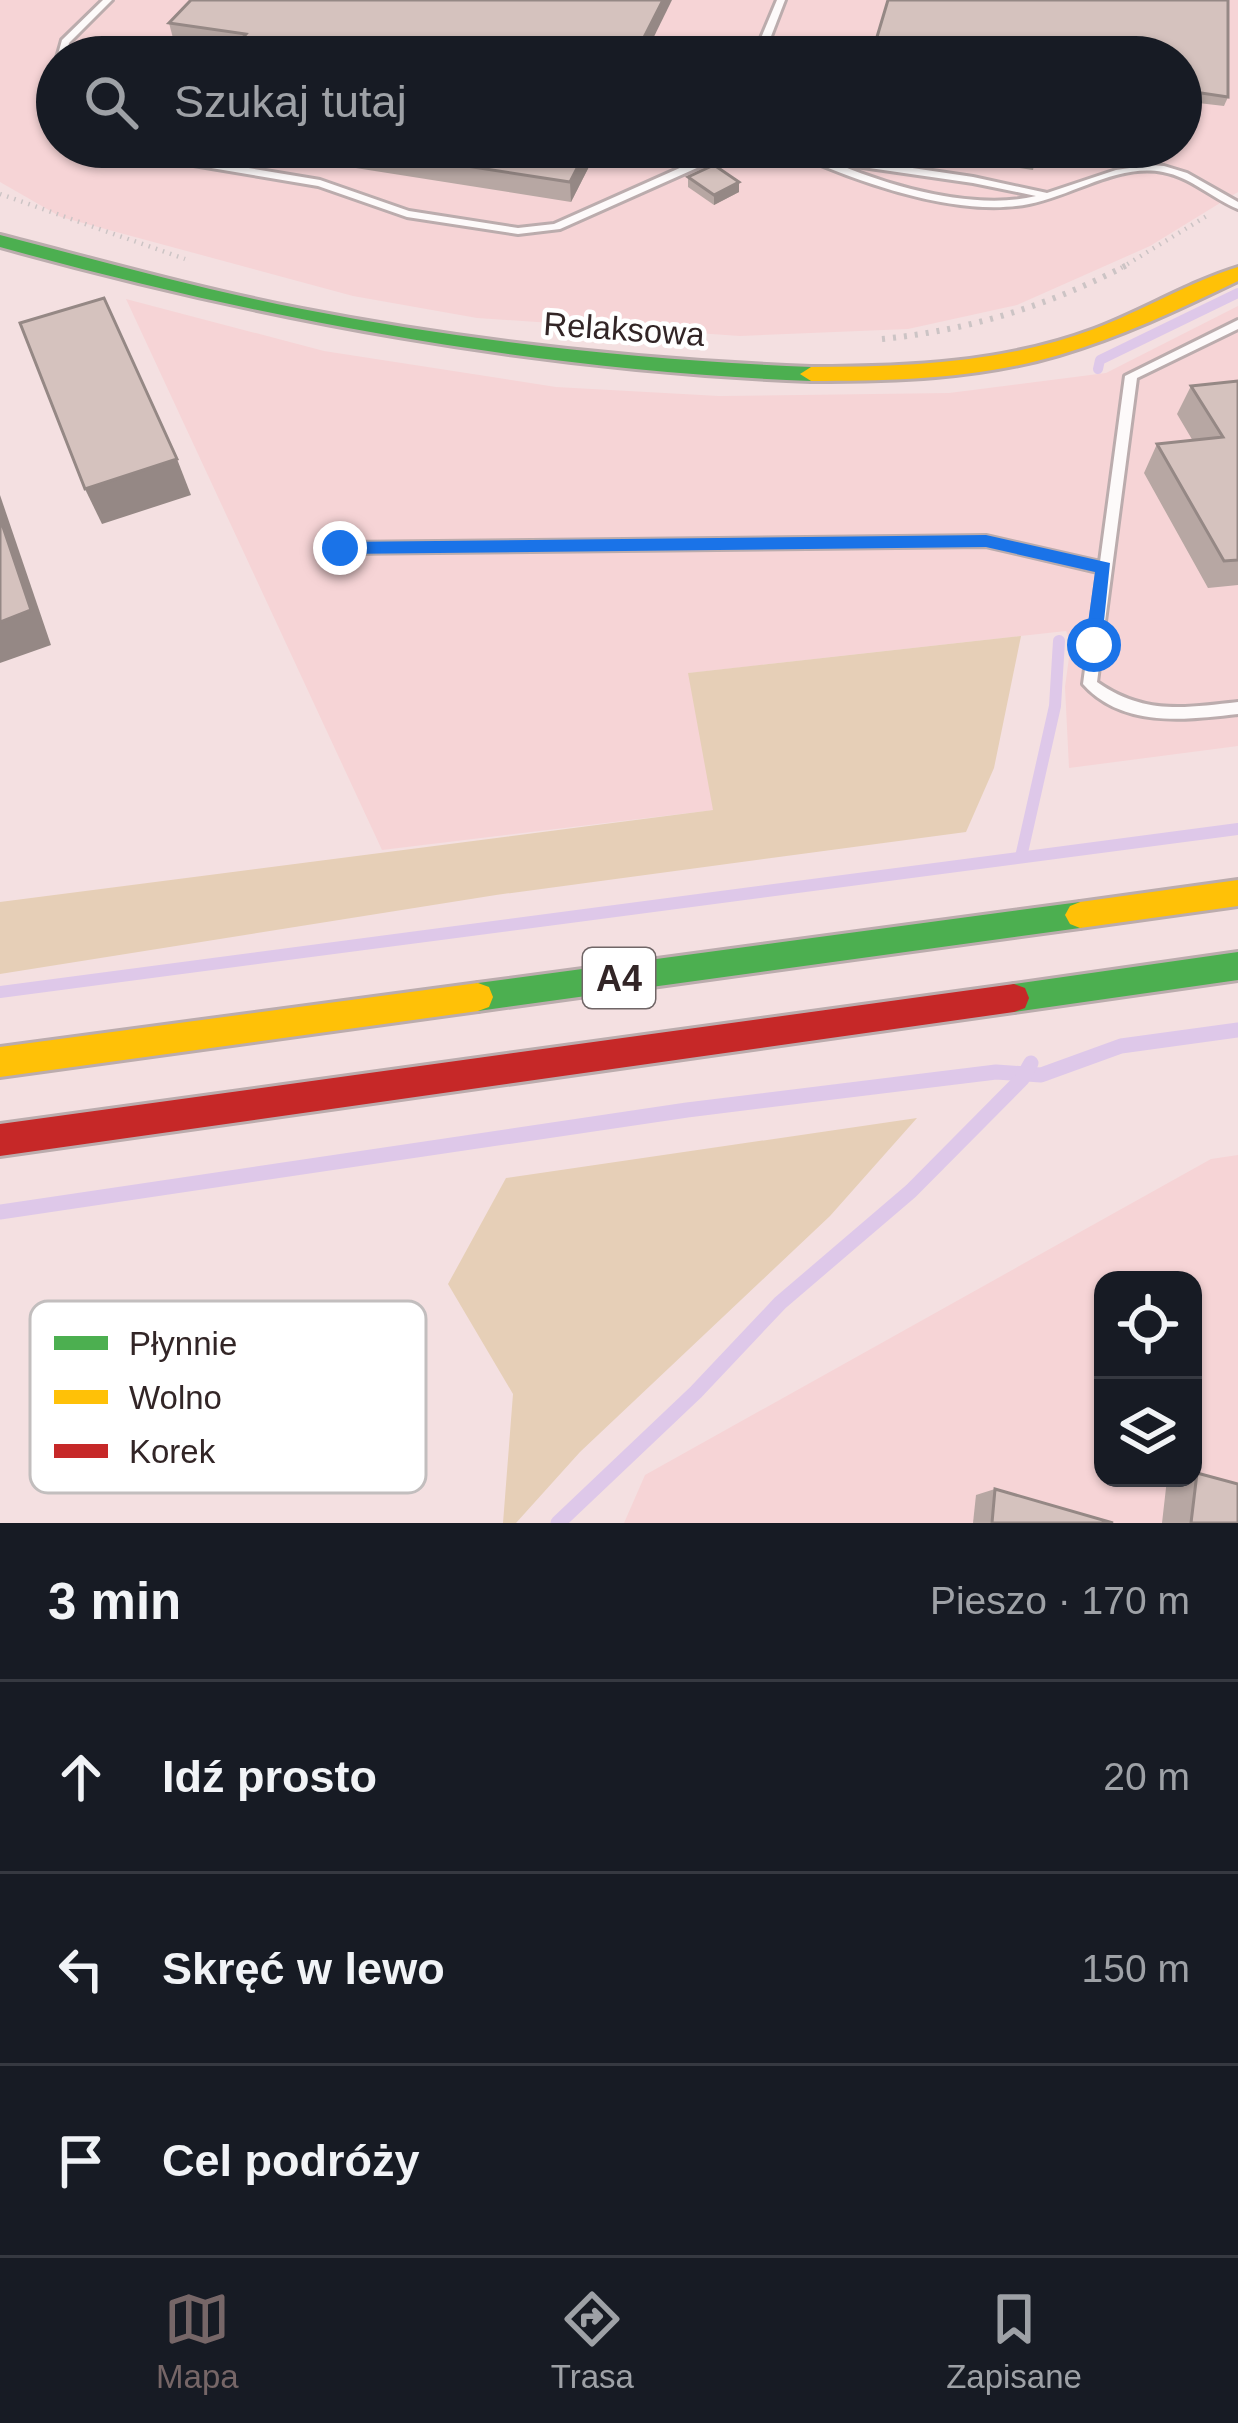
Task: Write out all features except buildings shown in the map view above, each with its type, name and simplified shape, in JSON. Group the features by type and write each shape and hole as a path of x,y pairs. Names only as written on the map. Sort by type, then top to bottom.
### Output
{"main road":[{"name":"Relaksowa","path":"0,242 245,308 386,338 543,360 784,374 899,372 1022,358 1100,333 1238,273"},
{"name":"A4","path":"0,1062 1238,893"},
{"name":"A4","path":"0,1140 1238,966"}],"lane":[{"path":"70,36 108,0"},
{"path":"767,36 782,0"},
{"path":"230,168 348,189 407,214 518,230 556,226 688,168"},
{"path":"838,168 887,187 997,202 1029,202 1124,172 1166,169 1235,205"},
{"path":"879,168 1044,195"},
{"path":"1238,324 1131,376 1090,684 1113,704 1144,713 1238,708"},
{"path":"340,548 986,541 1104,568"}],"path":[{"path":"0,194 200,264"},
{"path":"873,340 920,337 1030,311 1149,257 1235,205"}],"shaded area":[{"path":"0,0 1238,0 1238,192 1150,246 1017,305 908,329 740,336 477,318 353,296 61,217 0,182"},
{"path":"126,299 324,351 556,387 719,396 949,393 1106,373 1238,306 1238,746 1069,768 1065,687 1071,643 1066,631 689,673 714,810 382,850"},
{"path":"1021,636 994,768 966,832 496,895 0,974 0,902 713,810 688,673"},
{"path":"917,1118 830,1216 580,1452 516,1523 503,1523 513,1394 448,1284 506,1178"},
{"path":"1238,1155 1238,1523 624,1523 645,1475 1211,1159"}],"waterway":[{"path":"1098,369 1100,360 1238,293"},
{"path":"1021,857 1055,706 1059,641"},
{"path":"0,992 1238,829"},
{"path":"1025,1074 1041,1075 1121,1046 1238,1030"},
{"path":"1025,1074 1031,1063"},
{"path":"0,1212 687,1110 996,1072 1025,1074"},
{"path":"558,1523 696,1392 780,1303 911,1191 1025,1074"}],"traffic: fast":[{"path":"0,241 200,293 401,334 604,362 811,374"},
{"path":"478,997 1080,915"},
{"path":"1014,998 1238,966"}],"traffic: slow":[{"path":"811,374 931,370 1021,358 1122,326 1238,273"},
{"path":"1080,915 1238,893"},
{"path":"0,1062 478,997"}],"traffic: jam":[{"path":"0,1140 1014,998"}],"route":[{"path":"340,548 986,541 1104,568 1094,645"}]}
